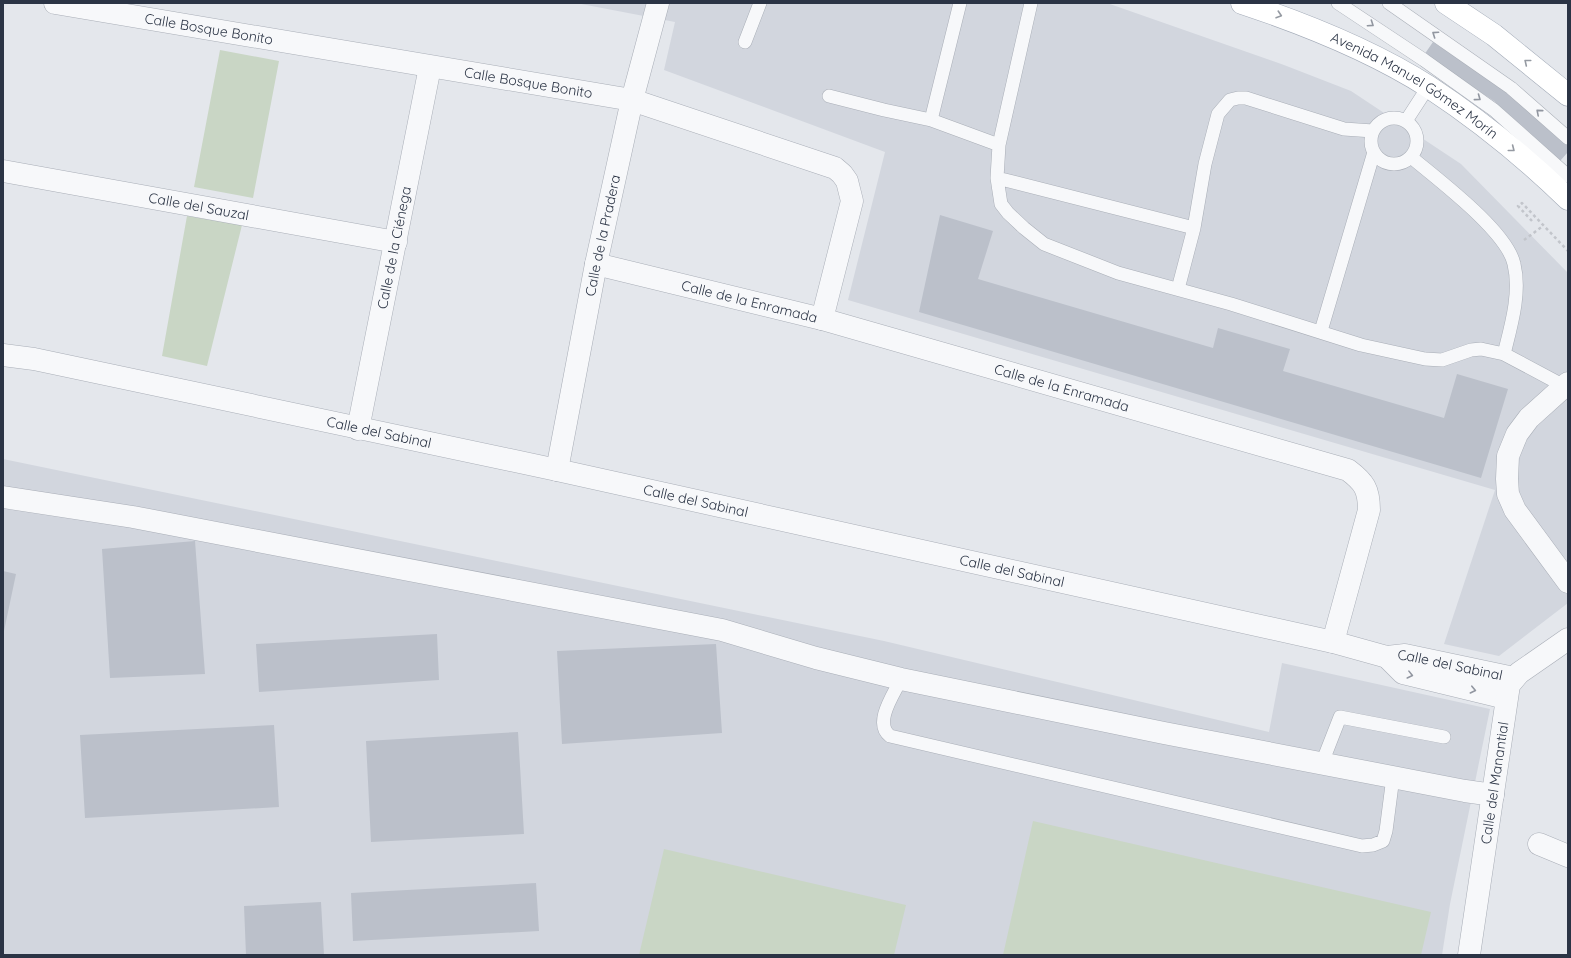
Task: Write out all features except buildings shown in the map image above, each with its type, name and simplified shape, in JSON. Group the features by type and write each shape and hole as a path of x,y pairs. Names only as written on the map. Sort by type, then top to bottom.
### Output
{"main road":[{"name":"Avenida Manuel Gómez Morín","path":"1242,3 1290,19 1367,53 1428,87 1471,117 1534,166 1568,199"},
{"path":"1446,3 1494,35 1568,95"}],"street":[{"name":"Calle Bosque Bonito","path":"55,3 632,100 835,168 842,174 850,189 852,201 822,319"},
{"name":"Calle de la Pradera","path":"557,470 596,264 632,100 658,3"},
{"name":"Calle de la Ciénega","path":"358,429 430,67"},
{"name":"Calle del Sauzal","path":"3,171 396,242"},
{"name":"Calle de la Enramada","path":"596,264 822,319 1348,470 1360,478 1366,487 1369,495 1369,510 1333,642"},
{"name":"Calle del Sabinal","path":"3,355 34,359 358,429 557,470 1333,642 1387,657 1403,673 1510,688"},
{"path":"1566,384 1529,418 1517,434 1508,456 1507,479 1508,494 1515,510 1568,582"},
{"path":"3,498 132,517 722,630 816,658 901,679 1322,764 1493,795"},
{"path":"1510,688 1568,639"},
{"name":"Calle del Manantial","path":"1468,955 1510,688"},
{"path":"1539,844 1568,856"}],"lane":[{"path":"745,42 760,3"},
{"path":"931,120 960,3"},
{"path":"1031,3 999,145 997,178 1001,204 1024,228 1044,244 1118,273 1178,289 1361,345 1442,360 1471,350 1481,349 1504,354 1566,384"},
{"path":"1338,3 1424,60 1494,110 1568,176"},
{"path":"1390,3 1511,88 1568,138"},
{"path":"1406,121 1428,87"},
{"path":"829,96 931,120 999,145"},
{"path":"1178,289 1194,228 1205,164 1218,114 1230,100 1246,98 1344,129 1373,131"},
{"path":"1397,118 1406,121 1413,128 1417,138 1416,148 1411,157 1402,162 1391,163 1381,160 1374,152 1371,141 1373,131 1379,124 1387,119 1397,118"},
{"path":"1321,332 1374,152"},
{"path":"1411,157 1474,212 1503,241 1509,251 1514,262 1516,276 1513,318 1504,354"},
{"path":"997,178 1194,228"},
{"path":"901,679 883,720 883,729 885,733 890,736 1362,846 1373,845 1382,841 1386,831 1393,777"},
{"path":"1322,764 1340,717 1444,737"}],"path":[{"path":"1532,221 1518,206 1522,203 1568,251"}],"shaded area":[{"path":"576,3 1107,3 1284,65 1351,91 1461,164 1568,273 1568,603 1499,656 1444,644 1495,490 848,300 885,152 664,70 675,22"},
{"path":"3,459 884,641 1269,732 1282,663 1490,709 1450,904 1442,955 3,955"}],"green space":[{"path":"220,50 279,61 253,198 194,187"},
{"path":"187,216 242,225 207,366 162,356"},
{"path":"1033,821 1431,912 1421,955 1003,955"},
{"path":"664,849 906,905 894,955 639,955"}]}
